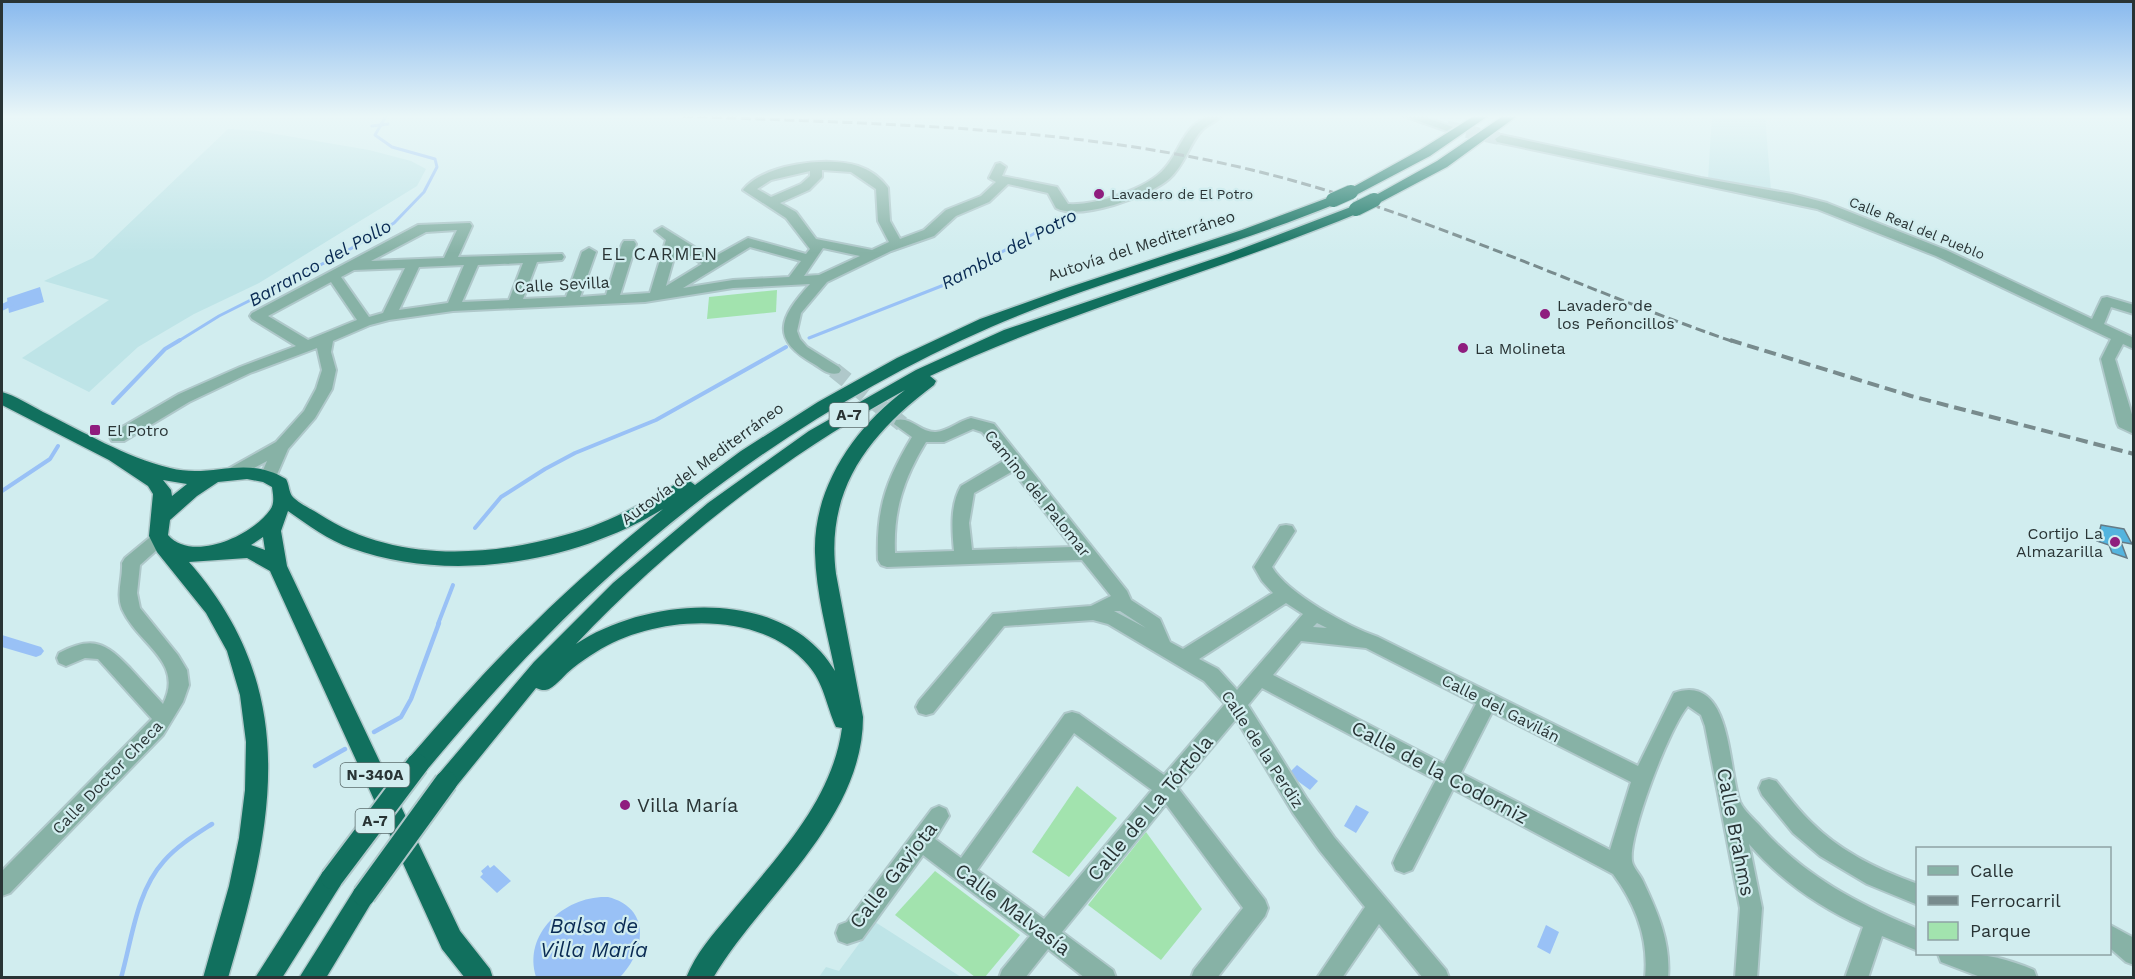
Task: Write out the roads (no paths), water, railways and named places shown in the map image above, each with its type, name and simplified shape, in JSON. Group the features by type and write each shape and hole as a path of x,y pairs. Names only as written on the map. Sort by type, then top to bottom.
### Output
{"highway":[{"name":"Autovía del Mediterráneo","path":"311,978 364,895 446,782 574,633 691,526 754,478 823,430 882,395 976,347 1068,311 1242,254 1353,200 1412,162"},
{"name":"Autovía del Mediterráneo","path":"267,978 332,878 417,765 515,653 629,545 764,442 850,388 979,326 1072,291 1221,244 1333,200 1374,200 1445,162"},
{"path":"698,978 721,941 822,816 836,790 852,737 850,689 829,592 824,550 830,508 842,474 860,443 877,422 915,390 959,362 976,347"},
{"path":"2,398 119,457 156,480 162,490 162,517 158,536 214,609 238,654 253,699 257,794 243,885 215,978"},
{"path":"279,507 331,531 381,550 406,556 455,561 482,559 548,546 629,519 672,495 730,457 764,442"},
{"path":"119,457 181,477 192,478 249,472 269,475 280,484 279,507 265,527 244,541 222,551"},
{"path":"162,517 174,502 191,489 233,473"},
{"name":"N-340A","path":"279,507 272,531 277,566 451,940 481,978"},
{"path":"162,543 181,554 201,555 222,551 249,551 277,566"},
{"path":"480,740 514,712 549,675 602,639 638,624 678,615 724,615 752,621 781,633 805,648 821,665 836,691 844,720 844,764"},
{"path":"708,978 728,944 735,926"}],"street":[{"path":"1000,167 995,178 1053,190 1060,205 1066,208 1078,208 1122,198 1162,179 1176,162"},
{"name":"Calle Real del Pueblo","path":"1611,162 1820,205 1992,275 2133,344"},
{"path":"794,280 817,249 798,221 749,190 752,185 799,169 832,166 853,168 882,188 884,221 897,244"},
{"path":"771,202 812,182 816,177 816,167"},
{"name":"Calle Sevilla","path":"118,437 142,420 210,386 365,322 389,316 453,308 660,295 733,284 822,279 897,244 929,233 951,213 985,199 1006,180"},
{"path":"307,346 257,316 423,228 465,226 449,263"},
{"path":"660,295 668,234 710,263"},
{"path":"660,295 748,242 809,259"},
{"path":"812,242 872,255"},
{"path":"612,299 629,244"},
{"path":"572,301 589,252"},
{"path":"352,266 557,257"},
{"path":"514,304 531,259"},
{"path":"453,308 472,262"},
{"path":"389,316 414,264"},
{"path":"333,275 365,322"},
{"path":"822,279 793,311 790,330 793,341 800,349 834,370"},
{"path":"2097,326 2107,301 2133,310"},
{"path":"2119,337 2108,359 2125,423 2133,429"},
{"path":"233,473 281,446 310,414 324,390 329,369 324,352 326,338"},
{"name":"Camino del Palomar","path":"921,436 934,439 971,423 988,428 1120,596 1123,604 1154,624 1162,645"},
{"path":"902,424 921,436 891,493 884,525 887,560 1086,553"},
{"path":"269,475 281,446"},
{"path":"964,557 960,534 960,510 967,490 1016,462"},
{"name":"Calle del Gavilán","path":"1286,531 1263,567 1265,574 1287,593 1360,639 1642,778"},
{"name":"Calle Doctor Checa","path":"2,886 164,719 178,688 178,671 136,618 129,604 129,589 133,578 131,563 162,543"},
{"path":"1183,658 1287,593"},
{"path":"1093,613 1113,603 1123,604"},
{"name":"Calle de La Tórtola","path":"1010,978 1295,633 1315,612"},
{"name":"Calle de la Perdiz","path":"926,707 999,620 1093,613 1113,618 1211,675 1237,704 1326,844 1438,978"},
{"name":"Calle del Gavilán","path":"1295,633 1360,639"},
{"path":"66,658 79,651 94,649 105,654 164,719"},
{"name":"Calle de la Codorniz","path":"1259,677 1621,867"},
{"name":"Calle Brahms","path":"1642,778 1681,699 1690,698 1708,710 1715,726 1751,908 1746,978"},
{"path":"1404,863 1486,702"},
{"path":"963,871 1072,720 1166,788 1257,908 1202,978"},
{"path":"1642,778 1621,850 1621,867 1633,883 1651,921 1658,959 1656,978"},
{"path":"1769,788 1806,833 1841,857 1897,888 1916,895"},
{"path":"1731,809 1787,869 1816,890 1876,923 1916,940"},
{"name":"Calle Gaviota","path":"847,933 854,931 939,816"},
{"name":"Calle Malvasía","path":"921,841 1105,978"},
{"path":"1328,978 1378,907"},
{"path":"1856,978 1876,923"},
{"path":"2111,937 2120,941 2133,954"},
{"path":"1952,955 2026,978"}],"water":[{"path":"40,287 44,302 9,313 7,298"},
{"path":"1297,765 1318,781 1310,790 1288,774"},
{"path":"1356,805 1369,812 1356,833 1344,826"},
{"path":"488,865 490,868 494,865 511,881 497,893 480,877 483,874 481,871"},
{"name":"Balsa de Villa María","path":"608,897 622,902 632,910 638,920 640,931 635,955 620,977 536,977 533,961 535,946 551,920 577,902"},
{"path":"1546,925 1559,932 1550,954 1537,947"}],"waterway":[{"name":"Barranco del Pollo","path":"177,342 219,316 340,255 394,223 424,192 437,167 436,162"},
{"name":"Rambla del Potro","path":"809,338 944,285 1070,213 1080,210"},
{"path":"2,308 8,305"},
{"name":"Barranco del Pollo","path":"113,403 165,349 180,340"},
{"name":"Rambla del Potro","path":"475,528 501,497 545,469 575,453 656,420 786,347"},
{"name":"Barranco del Pollo","path":"2,491 50,459 58,446"},
{"name":"Rambla del Potro","path":"438,624 453,585"},
{"name":"Rambla del Potro","path":"374,732 401,717 411,699 439,623"},
{"path":"2,641 36,651"},
{"name":"Rambla del Potro","path":"315,766 345,749"},
{"name":"Rambla del Potro","path":"121,978 136,917 155,873 175,850 212,824"}],"tunnel":[{"path":"834,370 902,424"}],"railway":[{"path":"1213,162 1252,170 1375,206 1734,342"},
{"path":"1730,340 1911,396 2134,454"}],"place":[{"name":"Lavadero de El Potro","path":"1099,194"},
{"name":"Lavadero de los Peñoncillos","path":"1545,314"},
{"name":"La Molineta","path":"1463,348"},
{"name":"El Potro","path":"95,430"},
{"name":"Cortijo La Almazarilla","path":"2115,542"},
{"name":"Villa María","path":"625,805"}],"district":[{"name":"EL CARMEN","path":"660,254"}]}
